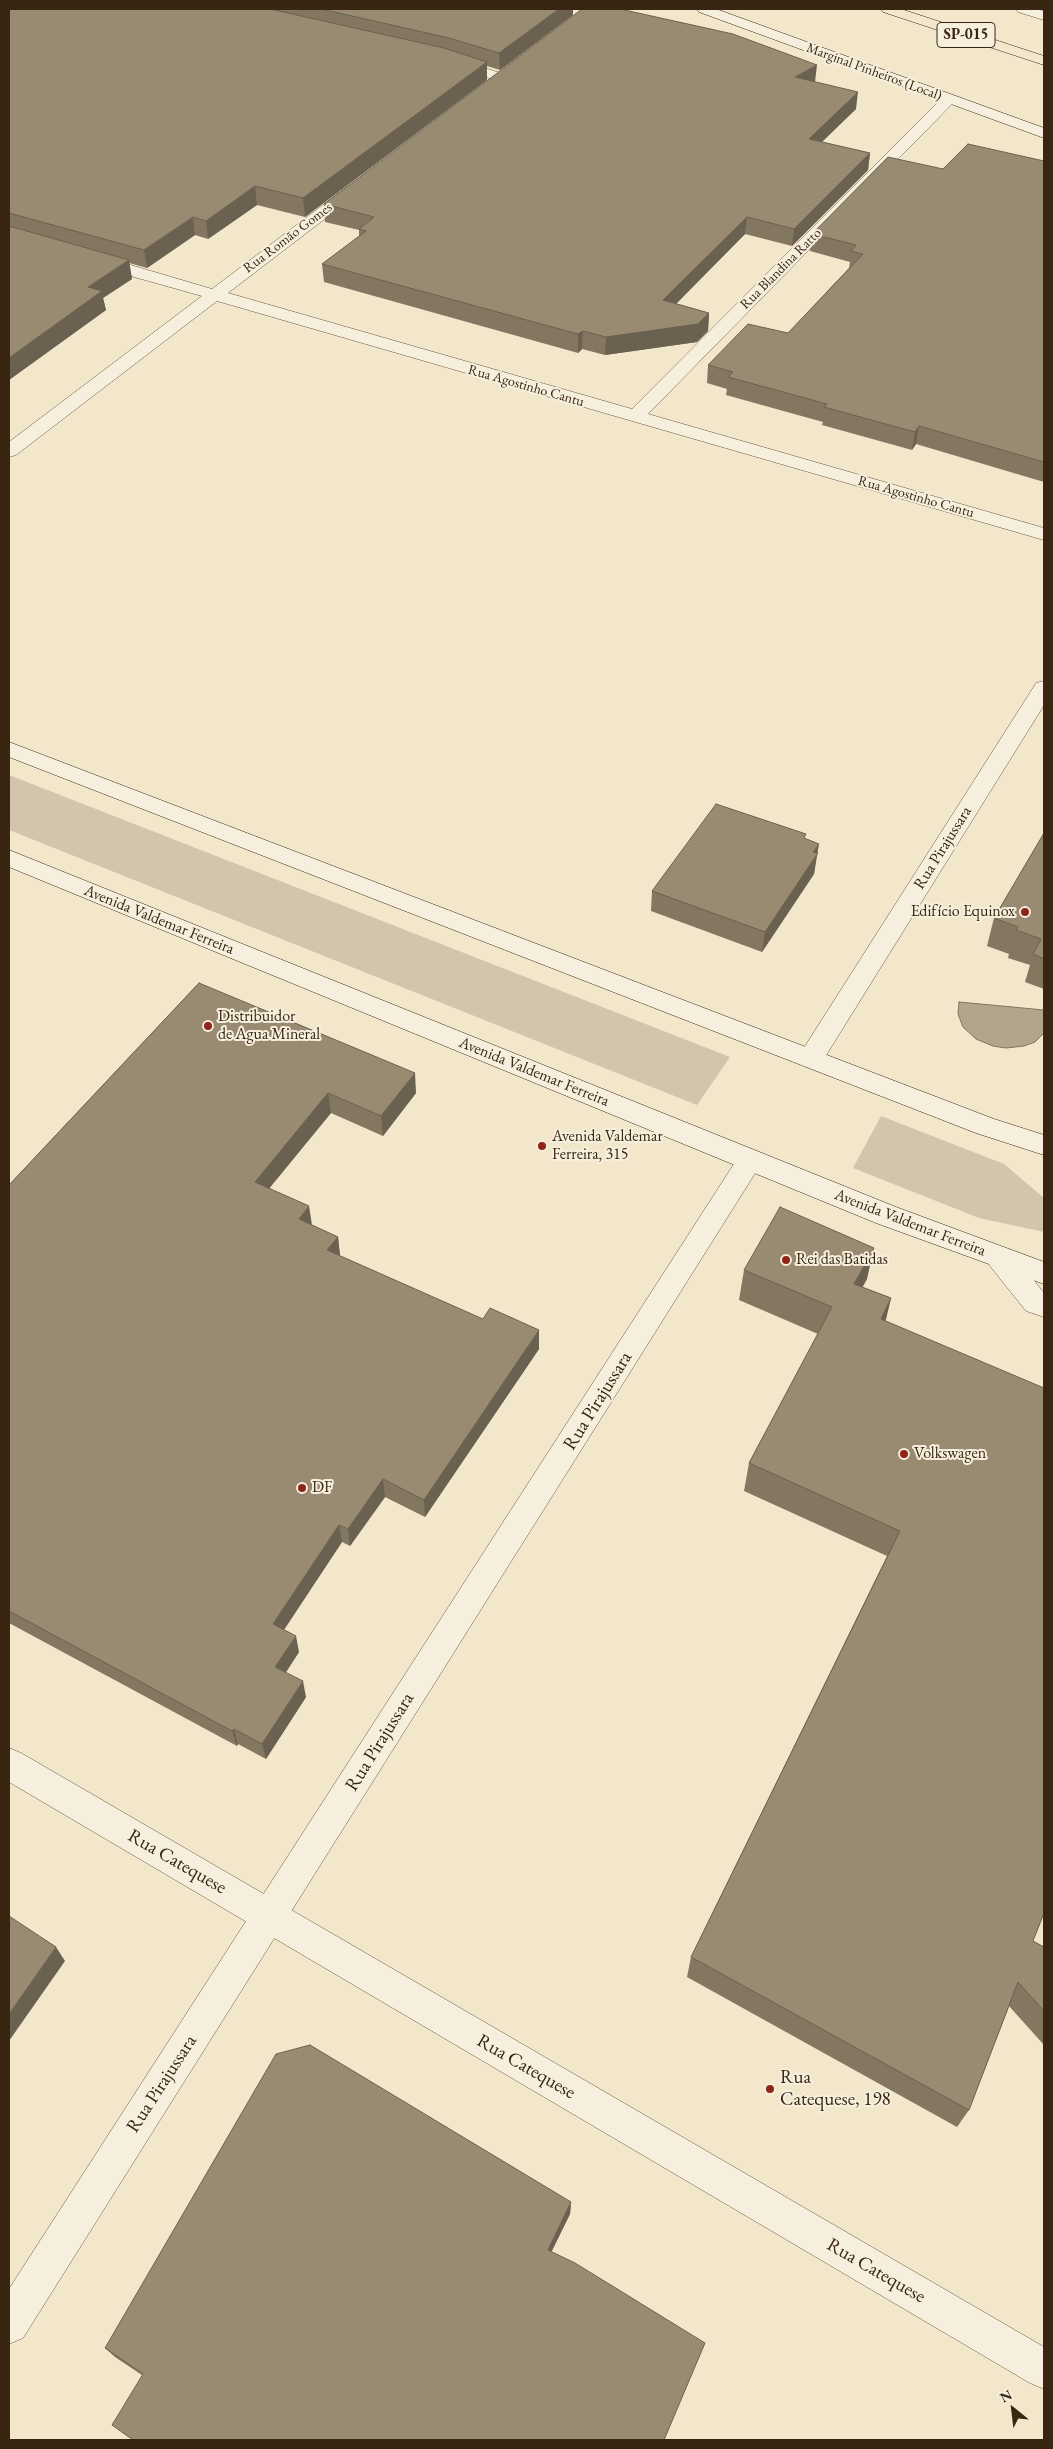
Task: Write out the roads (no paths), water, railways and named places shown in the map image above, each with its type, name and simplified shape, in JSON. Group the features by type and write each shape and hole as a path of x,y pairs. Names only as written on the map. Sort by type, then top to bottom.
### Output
{"highway":[{"name":"SP-015","path":"888,9 1044,62"}],"street":[{"name":"Marginal Pinheiros (Local)","path":"704,9 948,100 1044,133"},
{"path":"1023,9 1044,16"},
{"path":"440,59 502,78"},
{"path":"487,89 517,66"},
{"name":"Rua Blandina Ratto","path":"635,417 948,100"},
{"name":"Rua Romão Gomes","path":"9,451 366,179"},
{"name":"Rua Agostinho Cantu","path":"82,257 1044,534"},
{"name":"Rua Pirajussara","path":"811,1058 1044,688"},
{"path":"9,749 986,1126 1044,1145"},
{"name":"Avenida Valdemar Ferreira","path":"9,858 750,1160 1000,1258 1036,1303 1044,1306"},
{"path":"986,1126 1044,1156"},
{"name":"Rua Pirajussara","path":"9,2324 750,1160"},
{"path":"1000,1258 1044,1273"},
{"name":"Rua Catequese","path":"9,1764 1044,2369"}],"place":[{"name":"Edifício Equinox","path":"1025,912"},
{"name":"Distribuidor de Agua Mineral","path":"208,1026"},
{"name":"Avenida Valdemar Ferreira, 315","path":"542,1146"},
{"name":"Rei das Batidas","path":"786,1260"},
{"name":"Volkswagen","path":"904,1454"},
{"name":"DF","path":"302,1488"},
{"name":"Rua Catequese, 198","path":"770,2089"}]}
